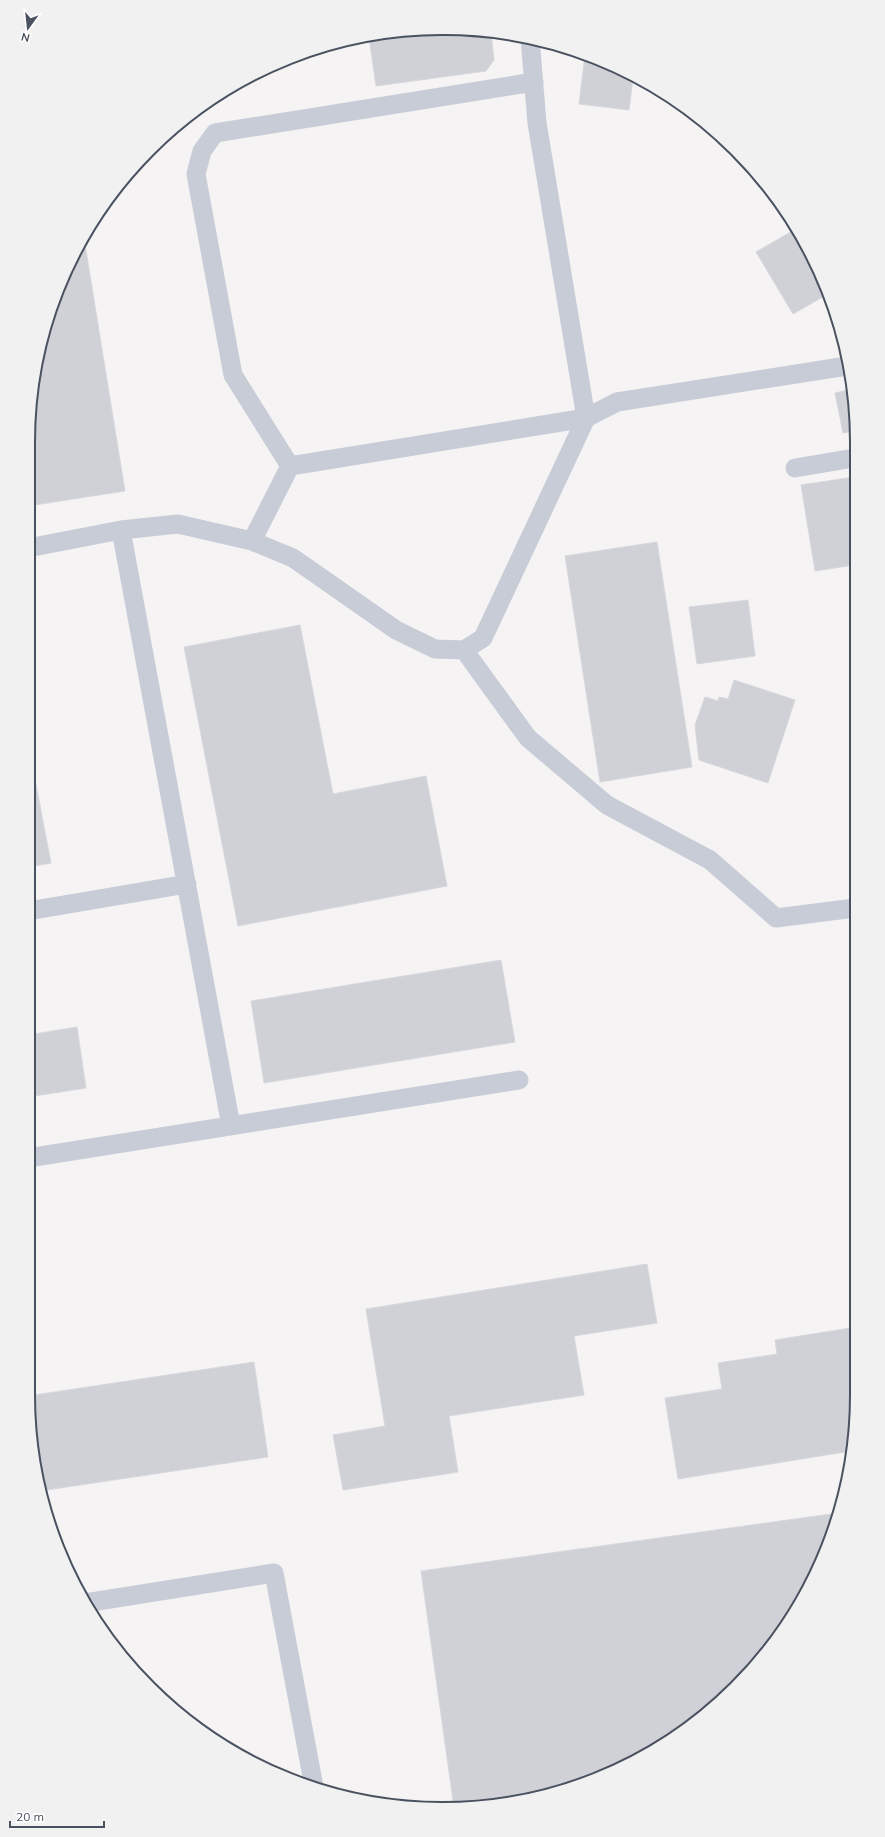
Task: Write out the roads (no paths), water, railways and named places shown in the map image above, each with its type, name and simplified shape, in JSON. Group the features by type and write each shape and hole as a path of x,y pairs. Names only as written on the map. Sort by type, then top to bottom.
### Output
{"lane":[{"path":"35,547 121,530 178,524 252,540 293,558 396,630 435,649 464,650 483,638 586,418 539,130 531,45"},
{"path":"290,466 233,375 196,174 202,151 215,133 534,82"},
{"path":"290,466 586,418 617,402 843,367"},
{"path":"795,468 850,459"},
{"path":"252,540 290,466"},
{"path":"121,530 231,1126"},
{"path":"464,650 528,738 607,805 710,860 776,918 850,909"},
{"path":"35,911 187,884"},
{"path":"35,1157 519,1080"},
{"path":"92,1602 274,1573 313,1780"}]}
